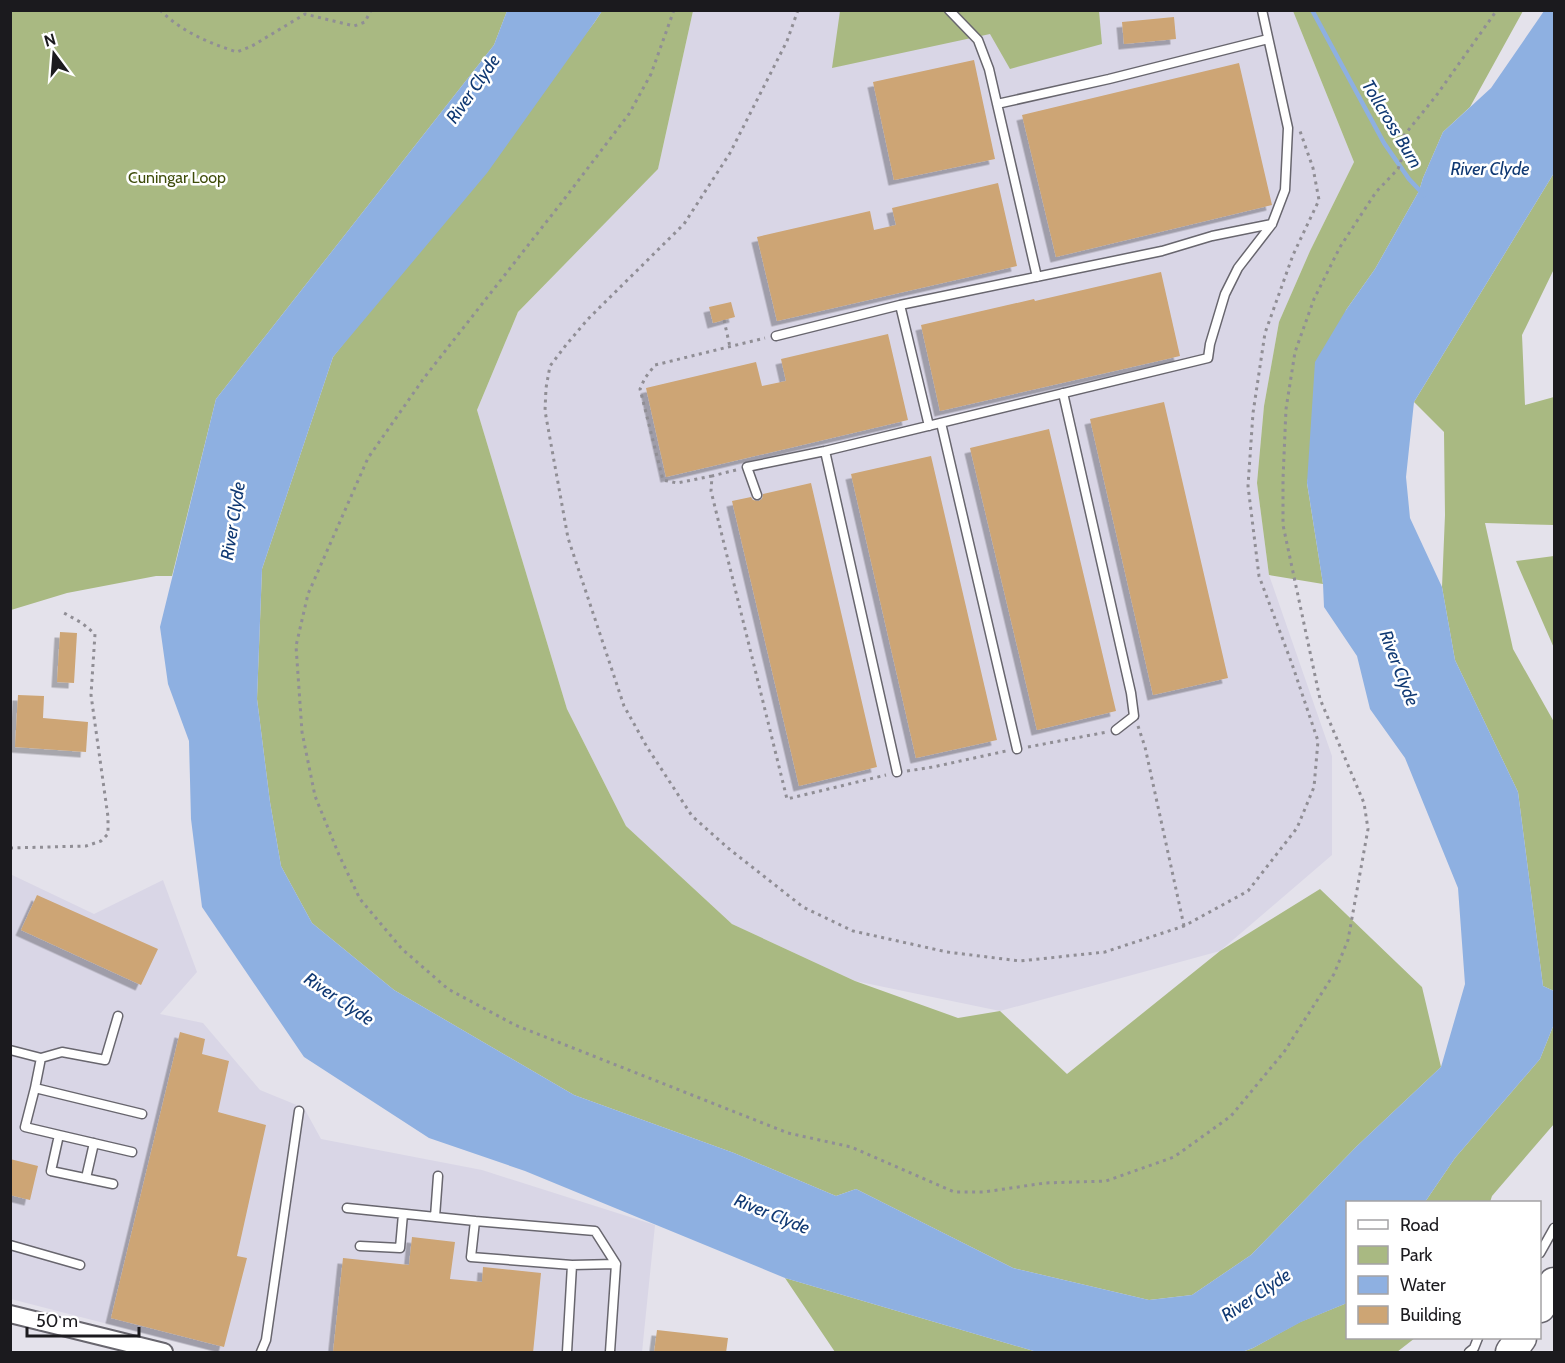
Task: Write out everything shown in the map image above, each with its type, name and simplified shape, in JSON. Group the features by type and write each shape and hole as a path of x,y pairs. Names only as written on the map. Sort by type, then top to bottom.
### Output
{"highway":[{"path":"1541,1304 1554,1283"},
{"path":"1512,1353 1520,1339"}],"street":[{"path":"10,1314 164,1353"}],"lane":[{"path":"949,10 978,40 989,69 1038,277"},
{"path":"757,495 747,467 825,451 1208,358 1225,294 1238,268 1272,224 1286,190 1288,128 1262,10"},
{"path":"997,104 1109,79 1268,39"},
{"path":"776,336 900,305 1162,251 1212,236 1272,224"},
{"path":"900,305 929,426"},
{"path":"1063,393 1126,670 1134,716 1116,730"},
{"path":"942,423 1017,749"},
{"path":"825,451 897,772"},
{"path":"10,1050 41,1058 62,1052 105,1060 118,1016"},
{"path":"41,1058 25,1127 132,1152"},
{"path":"35,1088 142,1114"},
{"path":"261,1353 266,1340 299,1111"},
{"path":"59,1135 51,1171 113,1184"},
{"path":"86,1178 94,1143"},
{"path":"435,1217 438,1176"},
{"path":"347,1208 595,1231 616,1264 610,1353"},
{"path":"360,1246 400,1248 403,1214"},
{"path":"475,1221 471,1257 572,1265 616,1264"},
{"path":"1541,1250 1554,1228"},
{"path":"10,1245 80,1265"},
{"path":"567,1353 572,1265"},
{"path":"1469,1353 1478,1339"}],"path":[{"path":"160,10 188,32 212,44 237,52 252,46 305,14 354,26 365,21 371,10"},
{"path":"674,10 651,74 629,114 424,378 368,458 308,594 296,646 302,732 315,796 339,855 360,898 402,949 448,989 515,1025 788,1133 851,1147 954,1192 984,1192 1045,1183 1106,1181 1174,1157 1231,1116 1284,1052 1334,974 1348,940 1368,829 1364,804 1320,699 1283,525 1286,410 1295,352 1314,299 1340,247 1376,192 1398,169 1403,155 1397,144 1436,96 1497,10"},
{"path":"798,10 787,41 730,153 684,224 588,319 550,366 545,411 568,538 624,706 647,747 692,816 728,848 803,907 853,931 947,952 1020,961 1105,952 1184,926 1248,891 1297,828 1314,787 1318,741 1259,576 1248,486 1253,413 1265,333 1293,255 1319,200 1313,168 1299,129 1288,128"},
{"path":"724,320 730,347"},
{"path":"747,467 677,483 663,480 640,389 655,365 776,336"},
{"path":"712,476 711,491 787,799 897,772 933,767 1116,730"},
{"path":"10,848 86,846 100,842 108,834 108,817 91,694 95,634 64,612"},
{"path":"1134,716 1145,747 1184,926"}],"shaded area":[{"path":"693,11 1293,11 1354,162 1310,251 1279,322 1264,406 1257,483 1269,575 1332,756 1332,855 1220,951 1000,1011 855,981 732,924 626,826 567,709 477,410 518,312 658,169"},
{"path":"10,874 94,914 163,880 197,972 160,1014 203,1023 260,1090 304,1108 321,1139 482,1170 655,1225 642,1352 216,1352 11,1299"}],"green space":[{"name":"Cuningar Loop","path":"11,11 507,11 494,45 216,399 172,576 156,576 67,593 11,610"},
{"path":"602,11 693,11 658,169 518,312 477,410 567,709 626,826 732,924 855,981 958,1018 1000,1011 1067,1074 1220,951 1320,889 1422,987 1441,1067 1357,1146 1251,1255 1192,1295 1149,1300 1013,1268 856,1189 836,1196 734,1153 574,1095 394,990 312,923 281,866 257,699 262,569 333,357"},
{"path":"840,11 1099,11 1102,44 1010,69 990,34 832,68"},
{"path":"1293,11 1523,11 1470,107 1443,132 1419,191 1375,269 1346,310 1307,483 1323,584 1269,575 1257,483 1264,406 1279,322 1310,251 1354,162"},
{"path":"1554,173 1554,269 1522,335 1525,405 1554,397 1554,525 1485,523 1513,649 1554,722 1554,991 1543,986 1518,792 1455,660 1442,587 1445,515 1444,432 1414,402"},
{"path":"1554,556 1554,648 1516,561"},
{"path":"1554,1024 1554,1124 1492,1196 1490,1201 1426,1201 1455,1158 1540,1059"},
{"path":"785,1278 1037,1352 835,1352"},
{"path":"1346,1303 1346,1339 1414,1339 1397,1352 1242,1352 1300,1322"}],"water":[{"name":"River Clyde","path":"507,11 602,11 487,173 333,357 262,569 257,699 281,866 312,923 394,990 574,1095 734,1153 836,1196 856,1189 1013,1268 1149,1300 1192,1295 1251,1255 1357,1146 1441,1067 1465,984 1458,888 1405,758 1370,709 1357,656 1324,607 1323,584 1307,483 1315,362 1346,310 1375,269 1419,191 1443,132 1491,88 1544,11 1554,11 1554,173 1414,402 1406,477 1410,518 1442,587 1455,660 1518,792 1543,986 1554,991 1554,1024 1540,1059 1455,1158 1426,1201 1346,1201 1346,1303 1301,1322 1242,1352 1037,1352 785,1278 525,1171 429,1138 304,1057 202,907 191,819 189,741 168,684 160,627 216,399 494,45"}],"building":[{"path":"1174,17 1176,39 1124,44 1122,22"},
{"path":"974,60 995,159 894,180 873,82"},
{"path":"1239,63 1272,205 1056,257 1022,115"},
{"path":"998,183 1017,266 777,321 757,237 870,211 874,230 896,225 892,208"},
{"path":"1161,272 1180,356 940,411 921,325"},
{"path":"731,302 735,317 713,323 709,307"},
{"path":"888,334 908,420 666,477 646,388 756,362 762,386 786,381 781,359"},
{"path":"1164,402 1228,678 1153,695 1090,419"},
{"path":"1049,429 1116,711 1037,730 970,448"},
{"path":"931,456 997,740 916,758 851,474"},
{"path":"811,483 877,767 799,786 732,501 751,497 759,501 763,494"},
{"path":"60,632 77,633 74,683 57,682"},
{"path":"18,695 44,696 43,718 88,722 86,752 15,747"},
{"path":"37,895 158,949 141,985 21,930"},
{"path":"180,1032 205,1039 202,1054 229,1061 218,1112 266,1125 237,1256 247,1258 224,1347 111,1318"},
{"path":"10,1159 38,1166 30,1200 10,1195"},
{"path":"412,1237 455,1242 450,1279 482,1282 483,1267 541,1273 533,1353 333,1353 343,1258 409,1265"},
{"path":"657,1330 728,1338 726,1353 654,1353"}],"waterway":[{"name":"Tollcross Burn","path":"1312,10 1384,143 1409,179 1424,195"}]}
